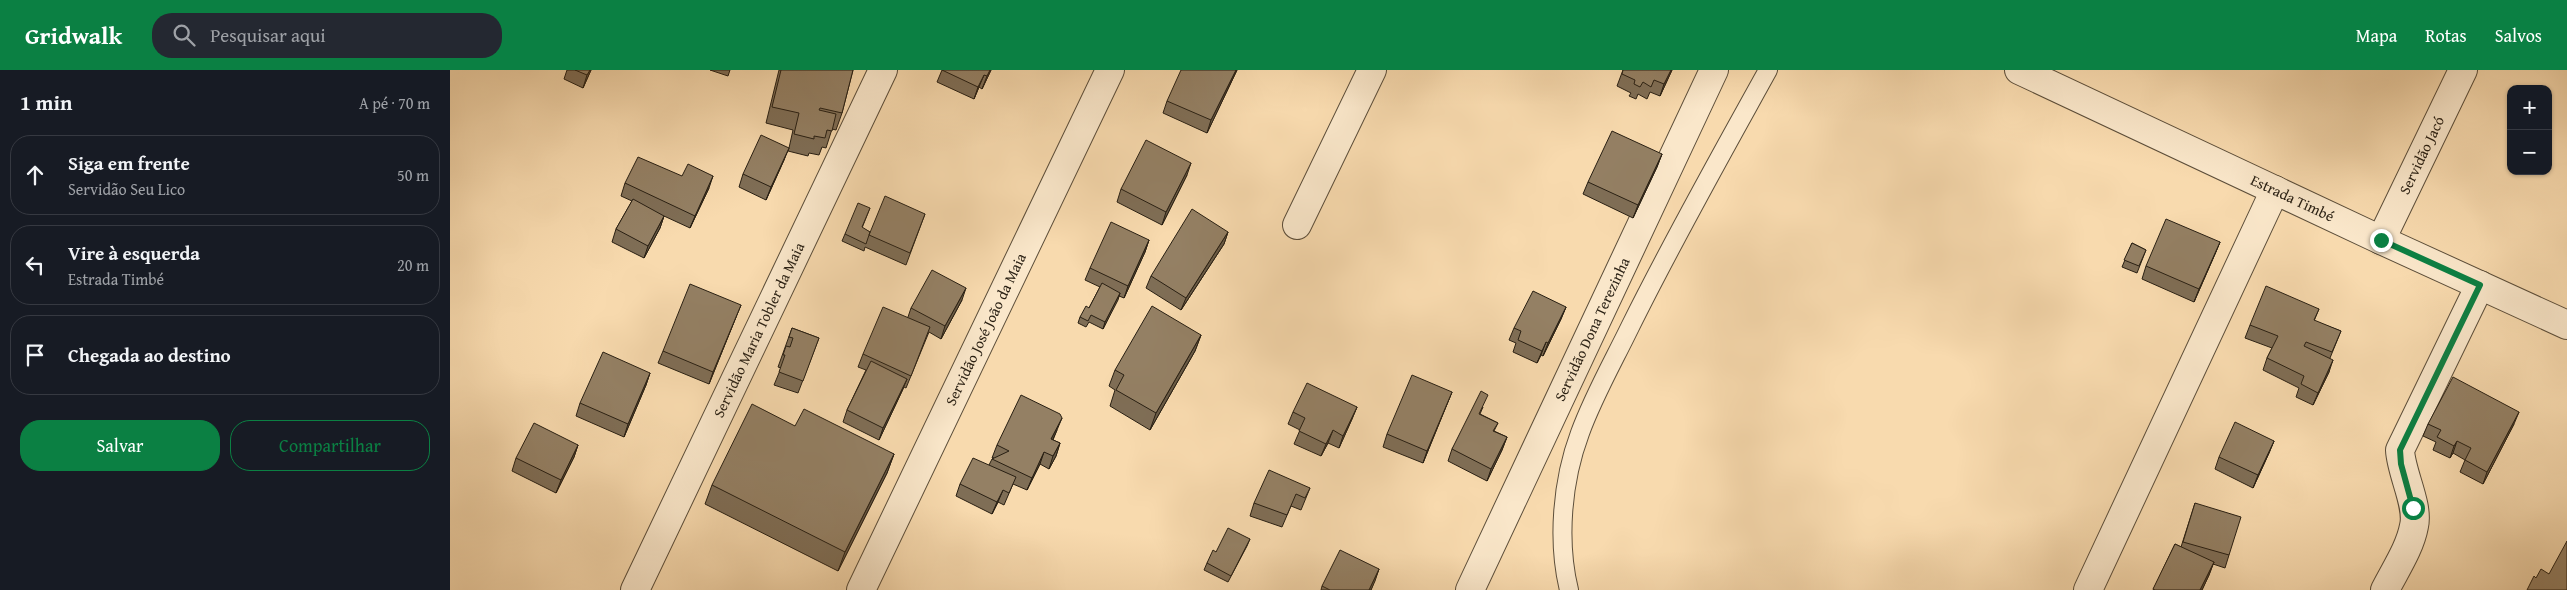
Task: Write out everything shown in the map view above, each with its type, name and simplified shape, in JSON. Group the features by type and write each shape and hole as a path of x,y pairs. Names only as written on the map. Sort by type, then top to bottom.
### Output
{"street":[{"name":"Servidão Maria Tobler da Maia","path":"634,590 883,70"},
{"name":"Servidão José João da Maia","path":"861,590 1110,70"},
{"path":"1297,225 1372,70"},
{"name":"Servidão Dona Terezinha","path":"1470,590 1714,70"},
{"name":"Estrada Timbé","path":"2019,70 2381,240 2567,324"},
{"name":"Servidão Jacó","path":"2381,240 2463,70"},
{"path":"2088,590 2275,190"},
{"path":"2385,590 2414,526 2413,508 2401,464 2400,450 2480,285"}],"lane":[{"path":"1569,590 1562,564 1564,506 1568,476 1579,434 1652,283 1768,70"}],"building":[{"path":"575,70 590,70 587,75"},
{"path":"781,70 853,70 842,113 820,108 819,110 836,114 832,131 827,130 825,138 814,136 814,139 794,134 799,113 772,107"},
{"path":"942,70 990,70 987,76 984,75 978,87"},
{"path":"1181,70 1236,70 1211,120 1167,101"},
{"path":"1623,70 1671,70 1664,84 1654,80 1651,87 1643,82 1640,87 1634,84 1635,80 1622,74"},
{"path":"1612,131 1662,154 1638,205 1588,182"},
{"path":"761,135 789,148 771,187 743,174"},
{"path":"1146,140 1191,163 1166,212 1121,189"},
{"path":"638,157 682,176 688,164 713,176 695,216 625,183"},
{"path":"885,196 925,214 910,253 869,235"},
{"path":"633,199 664,216 648,246 616,229"},
{"path":"858,203 870,208 862,227 870,232 866,244 845,234"},
{"path":"1192,209 1228,232 1186,298 1151,276"},
{"path":"2166,219 2220,242 2199,289 2146,266"},
{"path":"1111,222 1149,240 1128,286 1090,268"},
{"path":"2132,243 2146,250 2139,266 2124,260"},
{"path":"932,270 966,288 945,326 911,308"},
{"path":"1102,283 1120,293 1105,322 1091,315 1088,321 1080,317 1086,306 1089,308"},
{"path":"690,284 741,305 713,372 663,351"},
{"path":"2266,286 2319,309 2314,320 2341,331 2332,352 2306,342 2304,346 2333,360 2318,393 2301,384 2304,376 2267,358 2278,336 2250,325"},
{"path":"1533,291 1566,307 1542,351 1518,340 1521,331 1514,328"},
{"path":"1152,306 1201,335 1156,413 1116,390 1124,375 1115,370"},
{"path":"883,307 930,327 911,376 863,354"},
{"path":"792,328 819,338 803,381 779,372 786,346 790,347 793,338 789,337"},
{"path":"603,352 650,373 628,424 580,403"},
{"path":"871,361 907,379 883,428 847,410"},
{"path":"1412,375 1452,392 1427,451 1387,434"},
{"path":"2453,377 2519,412 2487,472 2465,460 2471,448 2457,441 2454,446 2437,437 2441,430 2428,424"},
{"path":"1307,383 1357,407 1343,436 1333,430 1326,444 1299,431 1305,418 1293,412"},
{"path":"1481,391 1488,395 1479,414 1498,423 1493,431 1507,437 1491,469 1452,449"},
{"path":"1021,395 1060,414 1062,418 1051,439 1060,443 1053,456 1044,452 1032,478 992,459 1009,451 997,445"},
{"path":"752,404 795,426 804,409 894,454 845,552 712,485"},
{"path":"2235,422 2274,441 2258,475 2219,457"},
{"path":"534,423 578,445 561,480 516,458"},
{"path":"973,458 1016,477 1009,493 1003,490 997,502 960,484"},
{"path":"1269,470 1310,488 1305,498 1296,494 1287,515 1254,503"},
{"path":"2195,503 2241,517 2229,555 2183,542"},
{"path":"1228,528 1250,539 1231,576 1207,563 1213,550 1216,552"},
{"path":"2567,541 2567,590 2527,590 2534,576 2536,578 2541,569 2549,574"},
{"path":"2175,544 2214,562 2200,590 2153,589"},
{"path":"1340,550 1379,569 1369,590 1330,590 1322,586"}],"route":[{"path":"2381,240 2480,285 2400,450 2401,464 2413,508"}]}
